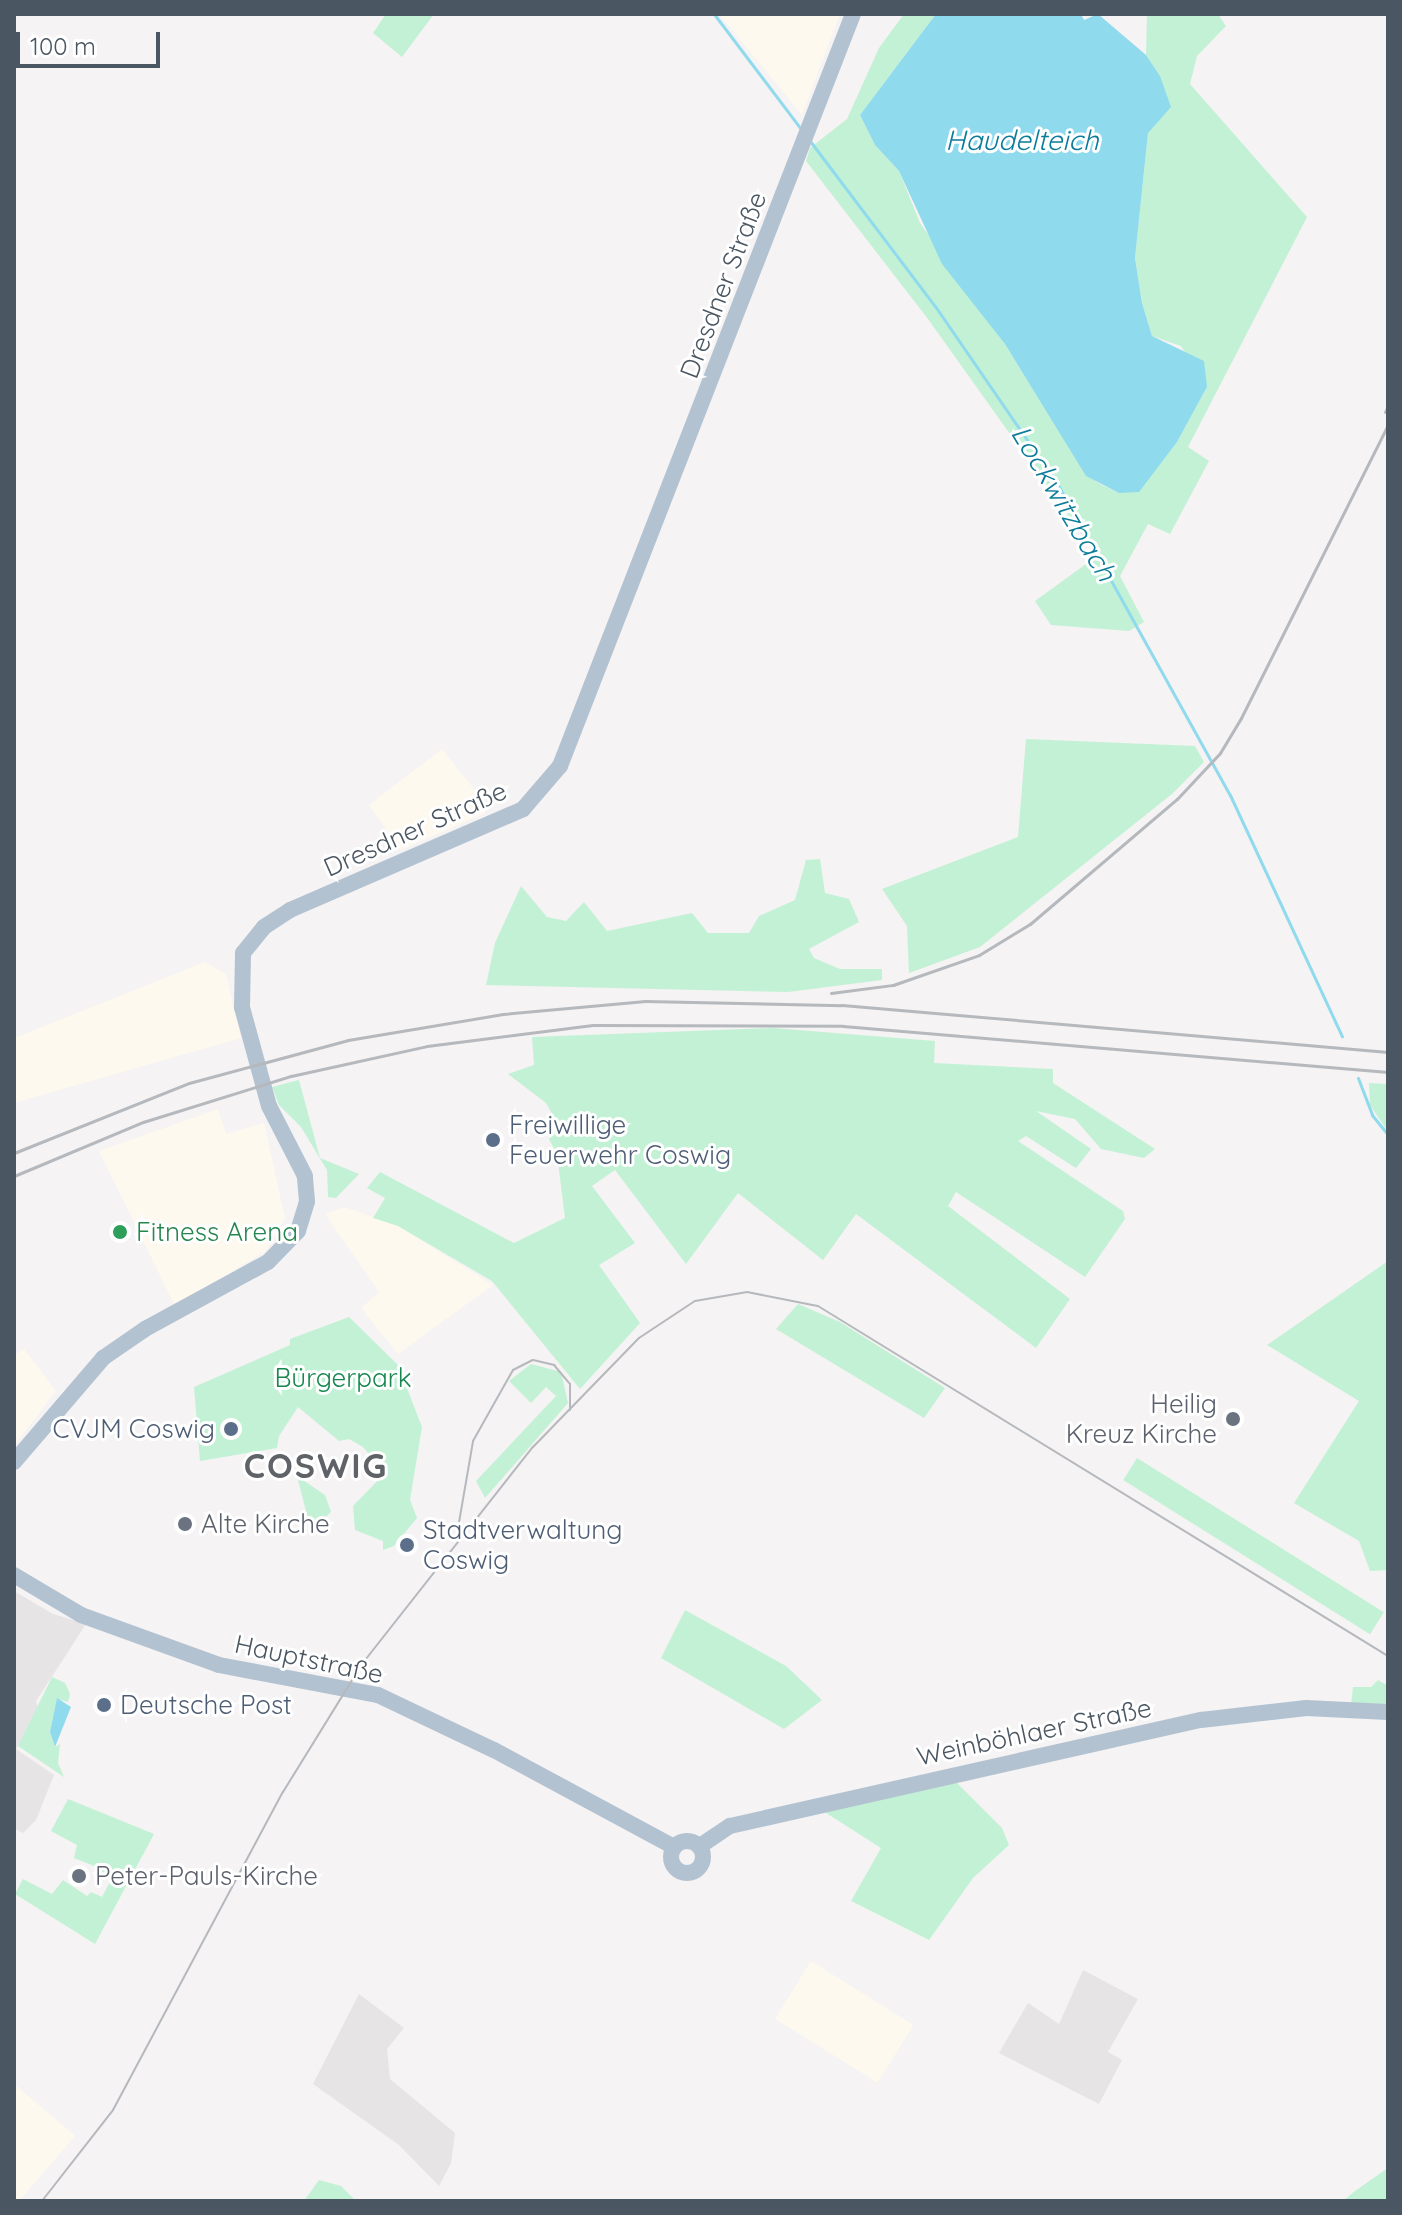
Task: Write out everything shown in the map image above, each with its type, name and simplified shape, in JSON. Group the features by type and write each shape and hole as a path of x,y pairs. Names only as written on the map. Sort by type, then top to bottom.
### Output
{"main road":[{"name":"Dresdner Straße","path":"14,1462 103,1358 145,1329 268,1262 298,1231 307,1201 305,1176 269,1106 242,1007 243,953 264,927 290,910 523,809 560,766 853,14"},
{"name":"Hauptstraße","path":"14,1575 81,1615 219,1665 378,1695 490,1748 674,1847"},
{"name":"Weinböhlaer Straße","path":"700,1846 730,1826 1201,1720 1306,1708 1388,1712"},
{"path":"687,1840 700,1846 702,1865 690,1873 673,1865 674,1847 687,1840"}],"shaded area":[{"path":"719,14 840,14 802,115"},
{"path":"442,749 486,804 485,813 401,850 369,805"},
{"path":"205,962 226,974 241,1038 14,1103 14,1038"},
{"path":"218,1109 226,1134 264,1123 285,1218 266,1251 175,1306 99,1151"},
{"path":"345,1207 398,1226 493,1285 398,1354 361,1308 379,1292 325,1214"},
{"path":"24,1349 56,1391 14,1446 14,1355"},
{"path":"14,1591 53,1614 86,1624 36,1701 39,1712 16,1749 54,1775 36,1820 23,1833 14,1828"},
{"path":"811,1961 914,2025 878,2083 775,2019"},
{"path":"1083,1970 1138,1999 1108,2052 1122,2060 1099,2104 999,2053 1028,2003 1059,2024"},
{"path":"359,1994 404,2028 387,2049 390,2079 455,2133 451,2163 439,2186 399,2145 313,2084"},
{"path":"14,2084 75,2136 19,2201 14,2198"}],"green space":[{"path":"386,14 434,14 402,57 373,33"},
{"path":"904,14 936,14 860,115 875,145 899,171 920,223 1005,344 1086,475 1100,484 1119,493 1177,442 1207,387 1181,346 1152,336 1142,303 1135,258 1148,133 1160,76 1146,55 1147,14 1218,14 1226,26 1197,56 1190,84 1307,217 1188,447 1209,461 1170,534 1148,524 1120,576 1144,622 1129,631 1051,625 1035,601 1097,556 928,319 806,161 810,148 847,119 879,48"},
{"path":"1026,739 1195,746 1204,762 1172,794 980,947 909,973 907,926 882,889 1018,837"},
{"path":"820,859 825,893 849,899 859,922 809,949 814,958 840,969 882,969 882,980 788,992 486,985 495,943 521,886 547,917 566,921 584,902 607,931 692,913 708,933 749,933 759,916 795,900 806,860"},
{"path":"773,1028 935,1041 934,1063 1053,1069 1053,1083 1155,1149 1144,1158 1101,1149 1075,1119 1036,1111 1091,1149 1076,1168 1026,1136 1018,1141 1123,1211 1125,1219 1085,1277 956,1192 948,1206 1070,1299 1036,1348 856,1214 823,1260 738,1193 686,1264 615,1170 592,1186 635,1243 599,1265 640,1323 580,1389 492,1281 398,1226 373,1218 385,1198 367,1188 380,1172 514,1243 565,1218 557,1154 549,1139 560,1128 546,1103 508,1074 534,1065 532,1037"},
{"path":"299,1080 320,1158 359,1174 336,1198 328,1197 327,1170 301,1127 279,1105 272,1087"},
{"path":"1369,1083 1388,1084 1388,1132 1370,1105"},
{"path":"1388,1261 1388,1570 1370,1571 1359,1541 1294,1503 1359,1401 1267,1345"},
{"path":"798,1304 840,1322 945,1388 924,1418 776,1329"},
{"name":"Bürgerpark","path":"349,1317 398,1365 422,1427 410,1500 417,1518 394,1546 383,1550 383,1541 355,1530 353,1506 385,1473 363,1447 349,1439 339,1441 298,1407 279,1436 277,1448 200,1461 194,1387 290,1345 290,1339"},
{"path":"531,1364 561,1372 568,1403 485,1498 476,1481 556,1396 546,1387 531,1403 509,1381"},
{"path":"1137,1458 1384,1612 1370,1634 1123,1480"},
{"path":"297,1476 325,1495 331,1512 311,1531"},
{"path":"685,1610 786,1666 822,1700 784,1729 661,1658"},
{"path":"52,1677 65,1683 70,1694 68,1702 57,1699 50,1732 55,1747 60,1744 58,1763 64,1777 18,1746"},
{"path":"1378,1680 1388,1686 1388,1707 1351,1705 1353,1687 1371,1687"},
{"path":"954,1780 1002,1828 1009,1845 973,1878 929,1940 851,1901 881,1848 823,1811"},
{"path":"68,1799 154,1834 95,1944 15,1894 23,1879 52,1894 63,1880 87,1896 91,1892 102,1897 111,1880 99,1875 102,1869 74,1858 77,1845 51,1831"},
{"path":"1388,2168 1388,2201 1343,2201 1355,2191"},
{"path":"319,2180 341,2186 356,2201 304,2201"}],"water":[{"name":"Haudelteich","path":"936,14 1081,14 1084,20 1098,14 1146,55 1160,76 1171,107 1148,133 1135,258 1142,303 1152,336 1204,361 1207,387 1177,442 1139,492 1119,493 1086,476 1005,344 942,264 899,171 875,145 860,115"},
{"path":"57,1698 71,1707 55,1747 50,1732"}],"waterway":[{"name":"Lockwitzbach","path":"714,14 801,129"},
{"name":"Lockwitzbach","path":"810,141 935,306 1058,485 1230,795 1342,1036"},
{"name":"Lockwitzbach","path":"1358,1078 1372,1115 1388,1135"}],"tram line":[{"path":"42,2201 113,2110 283,1792 362,1664 533,1447 639,1338 695,1301 747,1292 818,1306 1388,1656"},
{"path":"457,1534 473,1441 513,1370 533,1360 554,1365 570,1384 570,1410"}],"railway":[{"path":"1385,412 1388,406"},
{"path":"831,993 893,985 979,955 1030,924 1177,799 1220,753 1241,718 1388,424"},
{"path":"14,1153 189,1083 348,1040 503,1014 645,1001 842,1005 1388,1052"},
{"path":"14,1176 143,1122 291,1076 427,1046 593,1025 843,1026 1388,1072"}],"place":[{"name":"Freiwillige Feuerwehr Coswig","path":"493,1140"},
{"name":"Fitness Arena","path":"120,1232"},
{"name":"Heilig Kreuz Kirche","path":"1233,1419"},
{"name":"CVJM Coswig","path":"231,1429"},
{"name":"Alte Kirche","path":"185,1524"},
{"name":"Stadtverwaltung Coswig","path":"407,1545"},
{"name":"Deutsche Post","path":"104,1705"},
{"name":"Peter-Pauls-Kirche","path":"79,1876"}],"district":[{"name":"COSWIG","path":"316,1466"}]}
